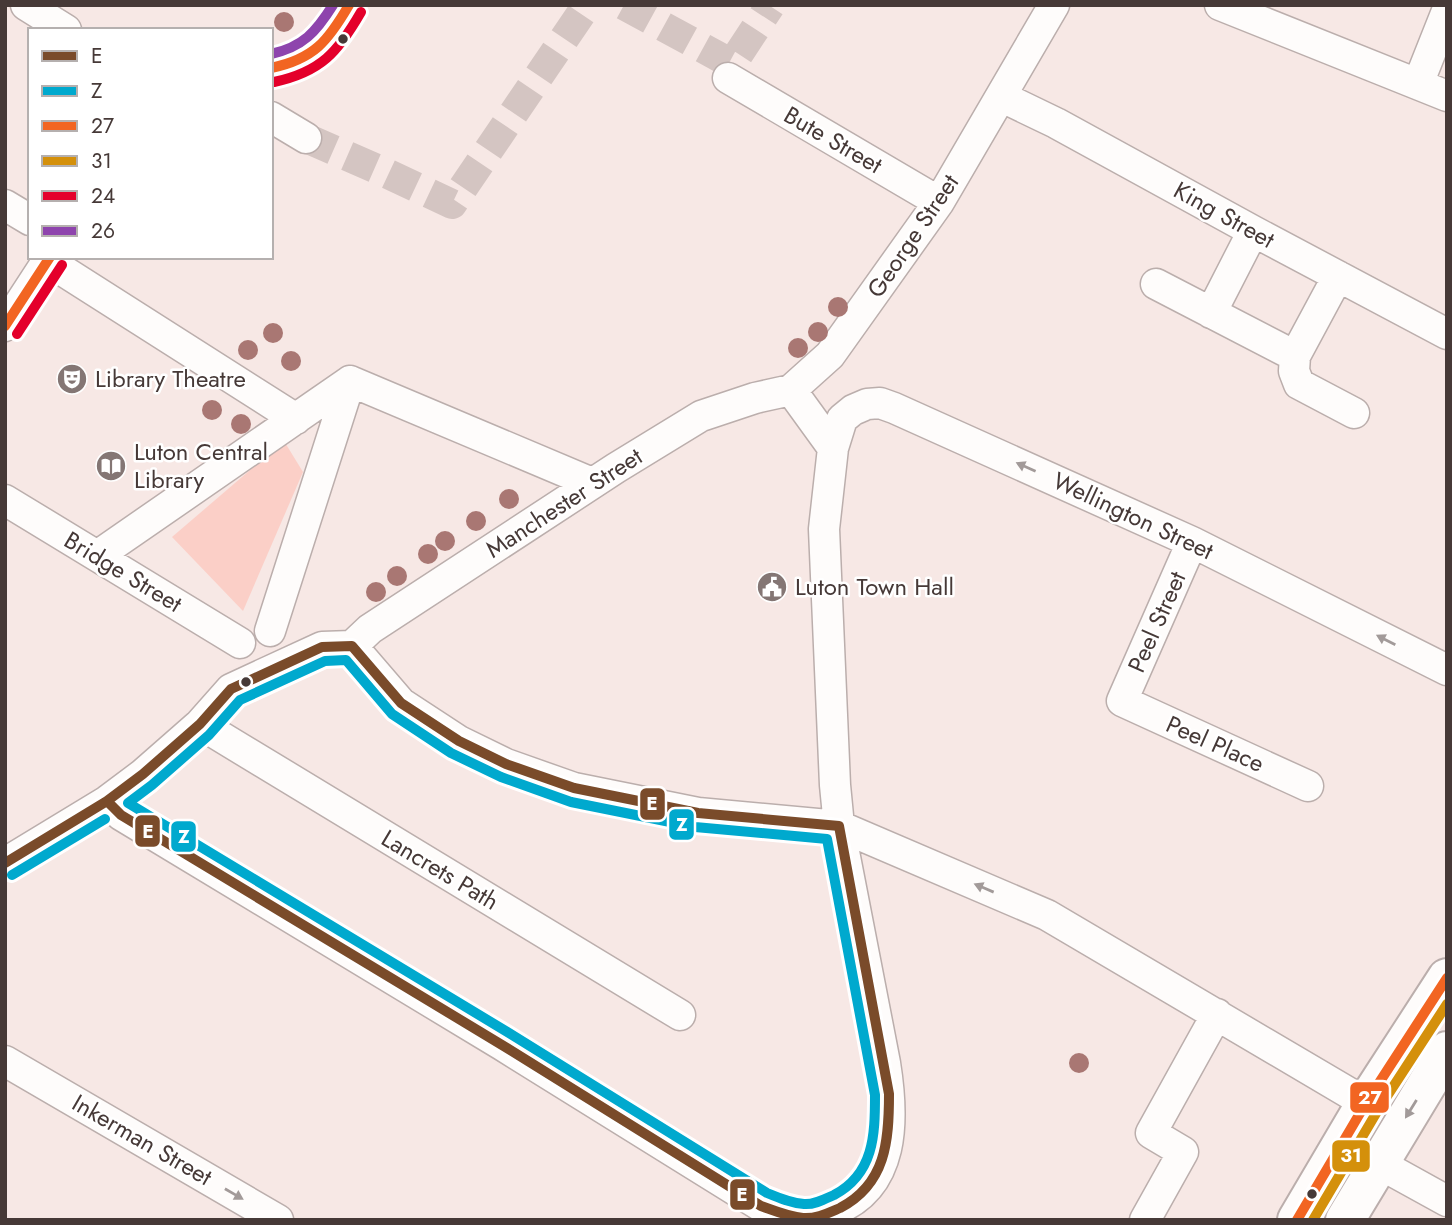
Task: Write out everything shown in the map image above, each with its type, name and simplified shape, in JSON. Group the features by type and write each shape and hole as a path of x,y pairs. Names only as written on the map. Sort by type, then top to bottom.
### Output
{"highway":[{"path":"1297,1220 1366,1103 1447,978"},
{"path":"1345,1220 1447,1051"}],"street":[{"path":"26,5 63,28"},
{"path":"273,67 304,58 317,49 336,27 349,5"},
{"name":"George Street","path":"791,390 830,355 939,202 1054,5"},
{"path":"1220,5 1447,96"},
{"path":"1418,84 1447,11"},
{"name":"Bute Street","path":"728,78 939,202"},
{"name":"King Street","path":"1002,96 1056,122 1447,334"},
{"path":"273,118 306,138"},
{"path":"15,198 28,217"},
{"path":"1212,313 1253,231"},
{"path":"45,265 74,300"},
{"path":"5,326 45,265"},
{"path":"45,265 296,419"},
{"path":"1338,276 1295,356 1294,371 1299,384 1354,413"},
{"path":"1156,284 1295,356"},
{"path":"97,556 350,381"},
{"path":"350,381 592,483"},
{"path":"270,631 350,381"},
{"path":"791,390 833,448"},
{"name":"Manchester Street","path":"352,646 370,629 592,483 701,416 755,398 791,390"},
{"name":"Wellington Street","path":"852,1213 884,1159 890,1128 890,1094 839,826 835,785 824,529 833,448 842,419 867,404 880,403 894,408 1192,542 1447,670"},
{"name":"Bridge Street","path":"5,500 240,643"},
{"name":"Peel Street","path":"1122,701 1192,542"},
{"path":"5,863 107,801 143,774 200,724 231,689 322,647 352,646 401,703 459,741 506,764 573,788 698,813 839,826 1047,915 1366,1103"},
{"name":"Peel Place","path":"1122,701 1308,786"},
{"name":"Lancrets Path","path":"200,724 680,1015"},
{"path":"107,801 121,815 502,1045 761,1206 786,1215 812,1219 852,1213"},
{"path":"1145,1220 1182,1152 1151,1133 1217,1014"},
{"name":"Inkerman Street","path":"5,1061 278,1220"},
{"path":"1378,1163 1447,1201"}],"shaded area":[{"path":"284,441 303,472 243,611 172,537"}],"tunnel":[{"path":"306,138 452,204 587,5"},
{"path":"624,5 732,64 770,6"}],"transit line":[{"name":"26","path":"273,53 292,47 308,37 333,5"},
{"name":"27","path":"273,67 309,54 318,47 334,29 349,5"},
{"name":"24","path":"274,82 304,72 326,58 336,49 361,12"},
{"name":"27","path":"5,326 49,259"},
{"name":"24","path":"17,334 62,265"},
{"name":"E","path":"352,646 401,703 459,741 506,764 574,788 698,813 839,826 889,1094 886,1144 876,1174 867,1187 840,1208 817,1217 787,1215 761,1206 502,1045 121,815 107,801 143,774 200,724 231,689 322,647 352,646"},
{"name":"Z","path":"346,660 392,714 451,753 501,777 571,802 695,827 827,839 875,1095 870,1152 865,1165 847,1186 834,1195 808,1204 767,1193 509,1033 128,803 209,735 240,700 325,661 346,660"},
{"name":"E","path":"5,863 107,801"},
{"name":"Z","path":"12,875 105,819"},
{"name":"27","path":"1297,1220 1366,1103 1447,978"},
{"name":"31","path":"1313,1220 1378,1110 1447,1004"}],"place":[{"name":"Library Theatre","path":"72,379"},
{"name":"Luton Central Library","path":"111,466"},
{"name":"Luton Town Hall","path":"772,587"}]}
